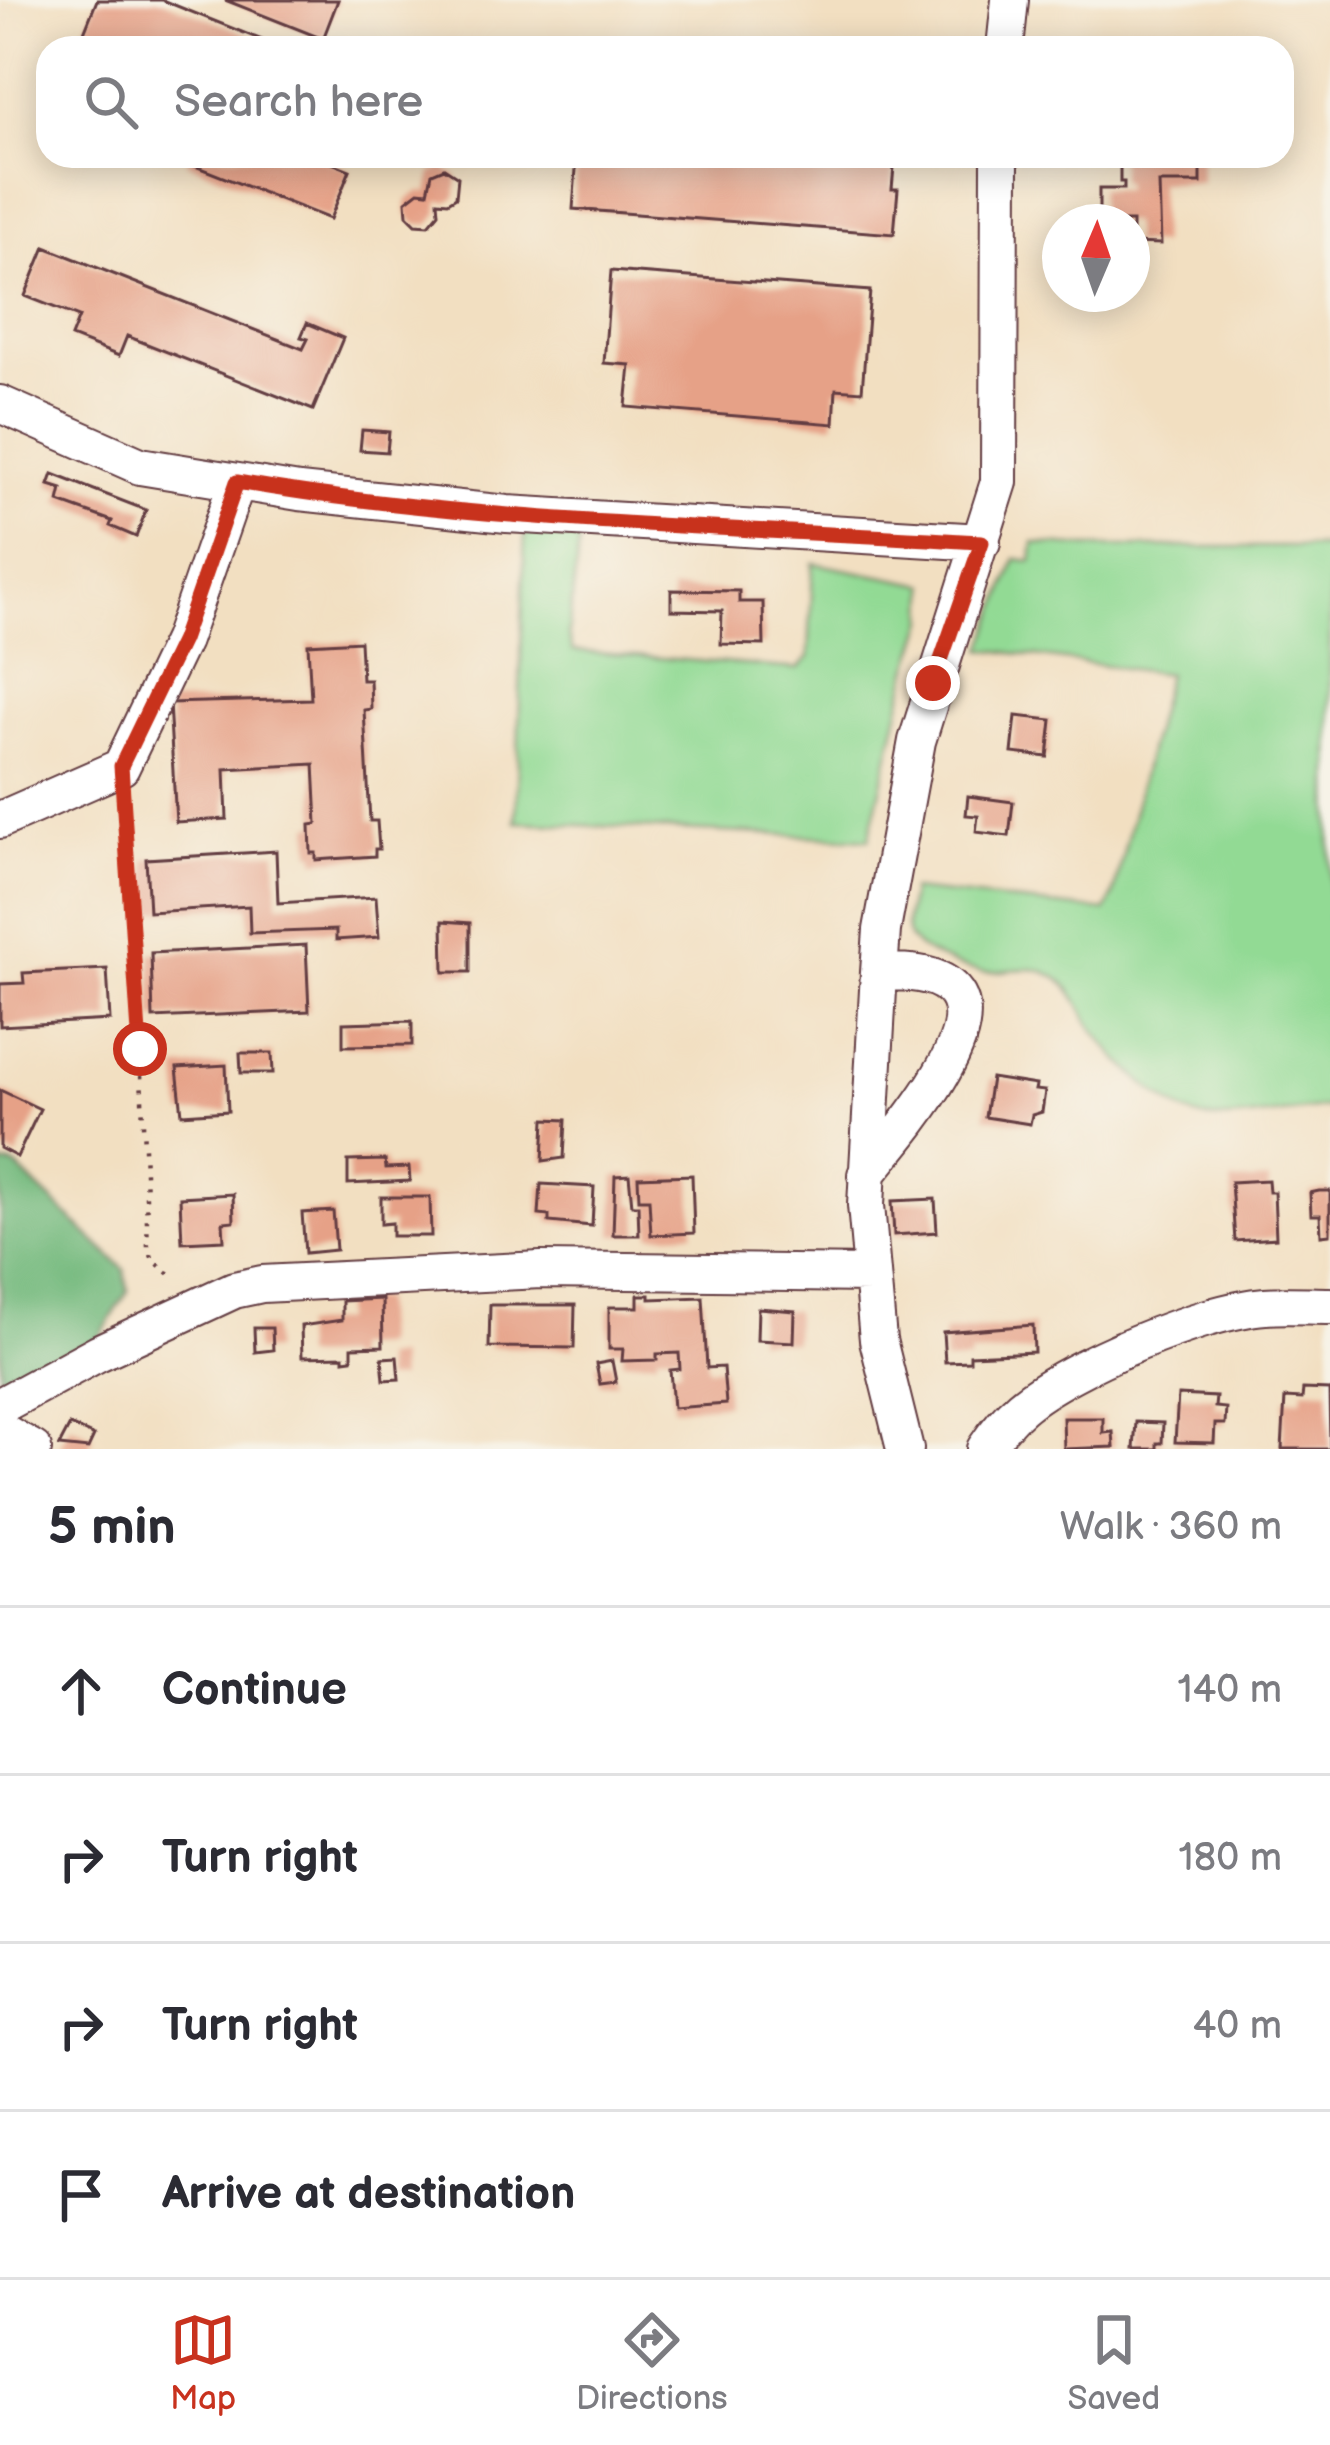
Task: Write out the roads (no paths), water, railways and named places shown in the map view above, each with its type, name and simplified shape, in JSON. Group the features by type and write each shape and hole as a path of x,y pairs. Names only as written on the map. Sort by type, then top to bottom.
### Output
{"street":[{"path":"1006,36 1010,0"},
{"path":"905,1449 878,1340 866,1175 882,930 917,741 999,482 1000,168"},
{"path":"0,404 140,466 299,493 507,514 982,542"},
{"path":"0,820 121,766 182,640 237,482"},
{"path":"866,1175 927,1096 956,1045 961,1024 959,999 951,987 921,975 879,972"},
{"path":"0,1406 98,1353 235,1290 262,1284 541,1270 871,1274"},
{"path":"985,1449 1017,1410 1050,1386 1154,1337 1235,1311 1330,1306"},
{"path":"0,1430 33,1449"}]}
